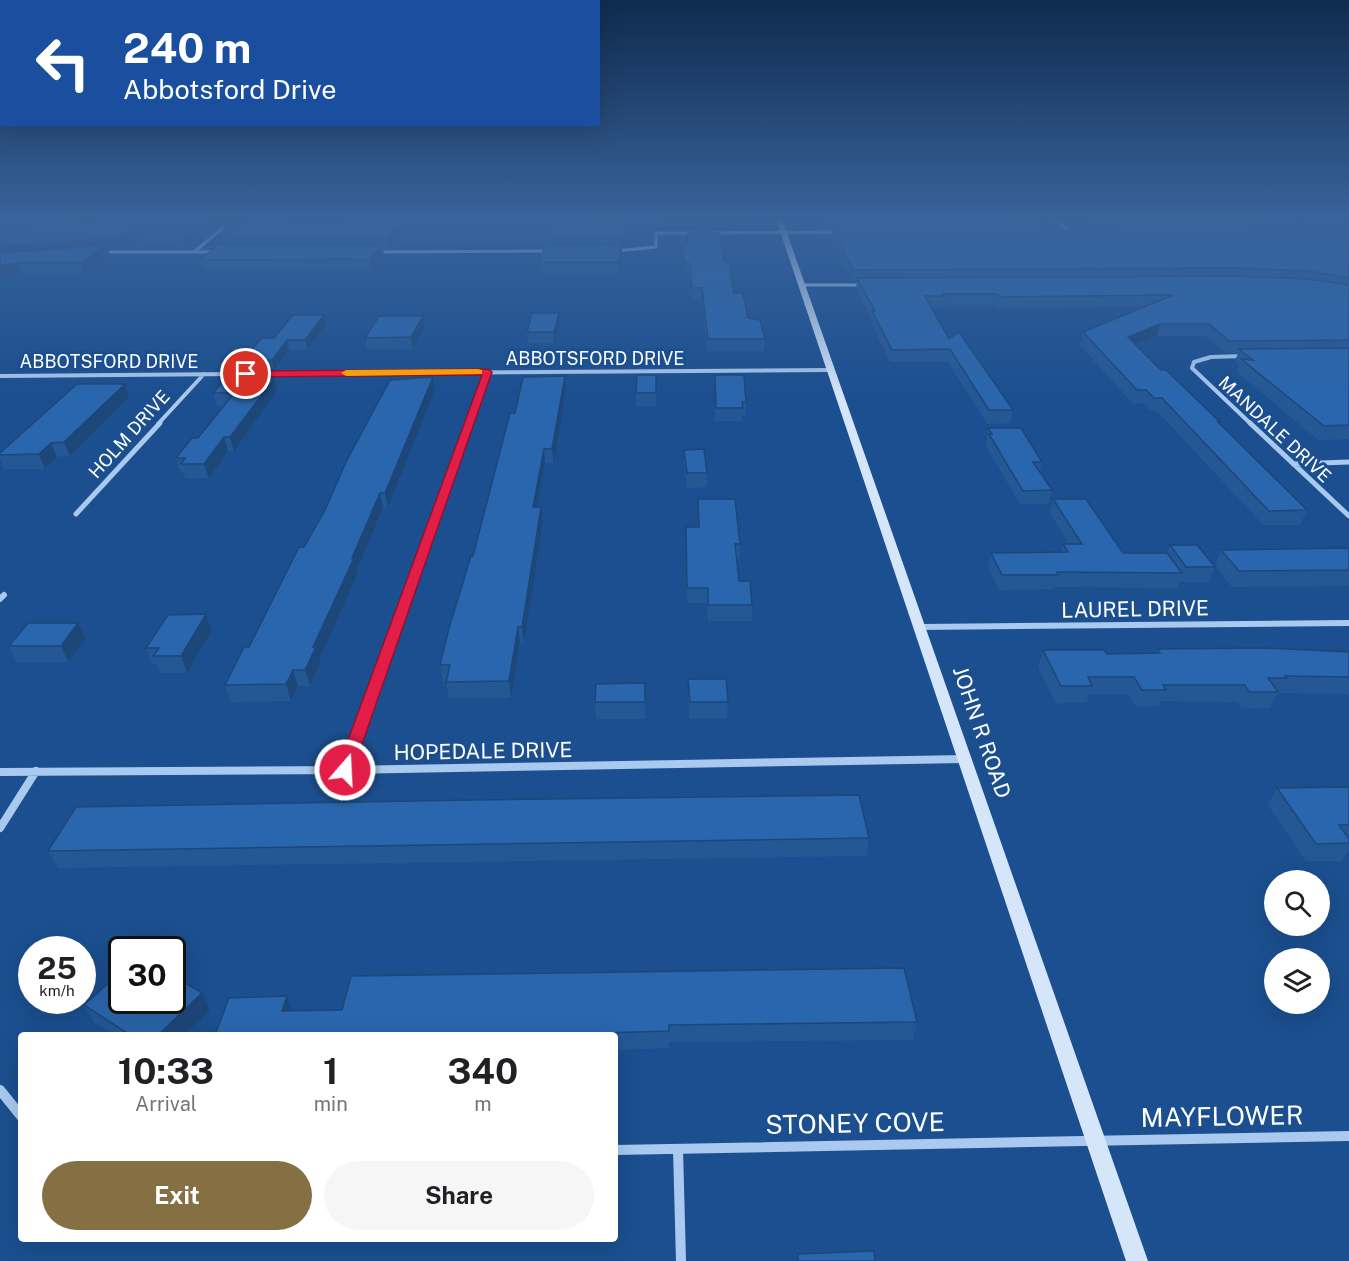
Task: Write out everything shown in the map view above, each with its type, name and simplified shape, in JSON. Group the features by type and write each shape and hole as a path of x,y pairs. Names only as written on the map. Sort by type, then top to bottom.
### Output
{"main road":[{"name":"JOHN R ROAD","path":"799,278 921,627 1137,1261"}],"street":[{"path":"801,285 872,285"},
{"name":"MANDALE DRIVE","path":"1248,356 1197,360 1192,364 1196,373 1349,516"},
{"name":"ABBOTSFORD DRIVE","path":"250,374 831,370"},
{"path":"345,770 488,372"},
{"name":"HOLM DRIVE","path":"76,514 204,374"},
{"name":"ABBOTSFORD DRIVE","path":"0,376 239,374"},
{"path":"1293,464 1349,462"},
{"name":"LAUREL DRIVE","path":"921,627 1349,623"},
{"name":"HOPEDALE DRIVE","path":"0,772 345,770 966,759"},
{"path":"0,828 36,771"},
{"path":"0,1090 18,1112"},
{"name":"MAYFLOWER","path":"1096,1142 1349,1136"},
{"name":"STONEY COVE","path":"618,1150 1096,1142"},
{"path":"678,1149 681,1261"}],"building":[{"path":"691,278 731,278 734,293 743,293 748,318 760,320 765,339 708,339 702,288 692,288"},
{"path":"857,278 1279,278 1349,285 1349,340 1229,341 1209,324 1160,324 1128,337 1161,370 1166,370 1220,422 1218,422 1307,510 1269,511 1162,398 1154,398 1146,390 1137,390 1083,332 1173,295 1000,297 997,294 943,294 945,296 925,296 949,339 959,332 1013,410 989,410 950,349 892,350"},
{"path":"532,313 559,313 554,332 527,332"},
{"path":"293,315 324,315 305,340 287,340 272,360 243,360 262,338 274,338"},
{"path":"379,316 423,316 411,337 365,338"},
{"path":"1349,348 1349,425 1324,426 1241,359 1253,360 1239,349"},
{"path":"265,365 254,379 274,379 230,437 224,437 204,464 181,464 185,458 176,458 192,438 198,438 234,393 213,393 236,366"},
{"path":"637,375 656,375 656,393 636,393"},
{"path":"715,375 744,375 746,402 742,402 743,408 716,408"},
{"path":"565,376 552,449 544,449 533,507 541,507 522,627 518,627 509,681 446,682 450,665 440,665 449,628 471,556 473,556 510,413 515,413 523,377"},
{"path":"433,377 385,493 380,493 305,670 293,670 286,684 225,685 244,647 249,647 299,547 304,547 325,510 346,462 390,380"},
{"path":"77,384 125,384 64,442 51,443 39,454 0,455 0,453"},
{"path":"988,428 1021,428 1042,462 1033,462 1052,490 1023,491 989,434 992,434"},
{"path":"704,449 707,473 687,473 684,450"},
{"path":"698,499 735,499 740,544 735,544 739,581 750,581 752,605 708,605 708,588 687,588 686,527 699,527"},
{"path":"1053,499 1086,499 1123,553 1167,553 1182,573 1057,572 1058,575 1002,575 991,553 1068,552 1063,544 1082,544"},
{"path":"1170,545 1197,545 1215,567 1186,567"},
{"path":"1346,548 1349,550 1349,570 1239,571 1221,550"},
{"path":"206,614 181,656 153,656 159,648 146,648 168,615"},
{"path":"28,623 78,623 61,646 9,646"},
{"path":"1263,648 1349,652 1349,677 1268,678 1278,692 1249,692 1245,685 1163,685 1166,690 1142,690 1134,677 1088,677 1092,686 1061,686 1043,650 1104,650 1107,654 1160,653 1157,649"},
{"path":"688,679 726,679 728,702 690,702"},
{"path":"645,683 645,702 595,702 596,684"},
{"path":"1349,787 1349,825 1339,825 1349,839 1349,843 1316,844 1277,788"},
{"path":"859,795 869,838 48,851 76,807"},
{"path":"904,968 917,1022 669,1025 669,1031 618,1033 216,1032 229,998 287,996 282,1011 342,1010 351,976"},
{"path":"186,983 202,993 186,1008"},
{"path":"108,984 108,1014 180,1014 161,1032 125,1032 96,1013 96,994"},
{"path":"874,1251 875,1261 798,1261 798,1254"}],"slow traffic":[{"path":"346,373 478,372"}],"route":[{"path":"246,374 488,372 345,770"}]}
